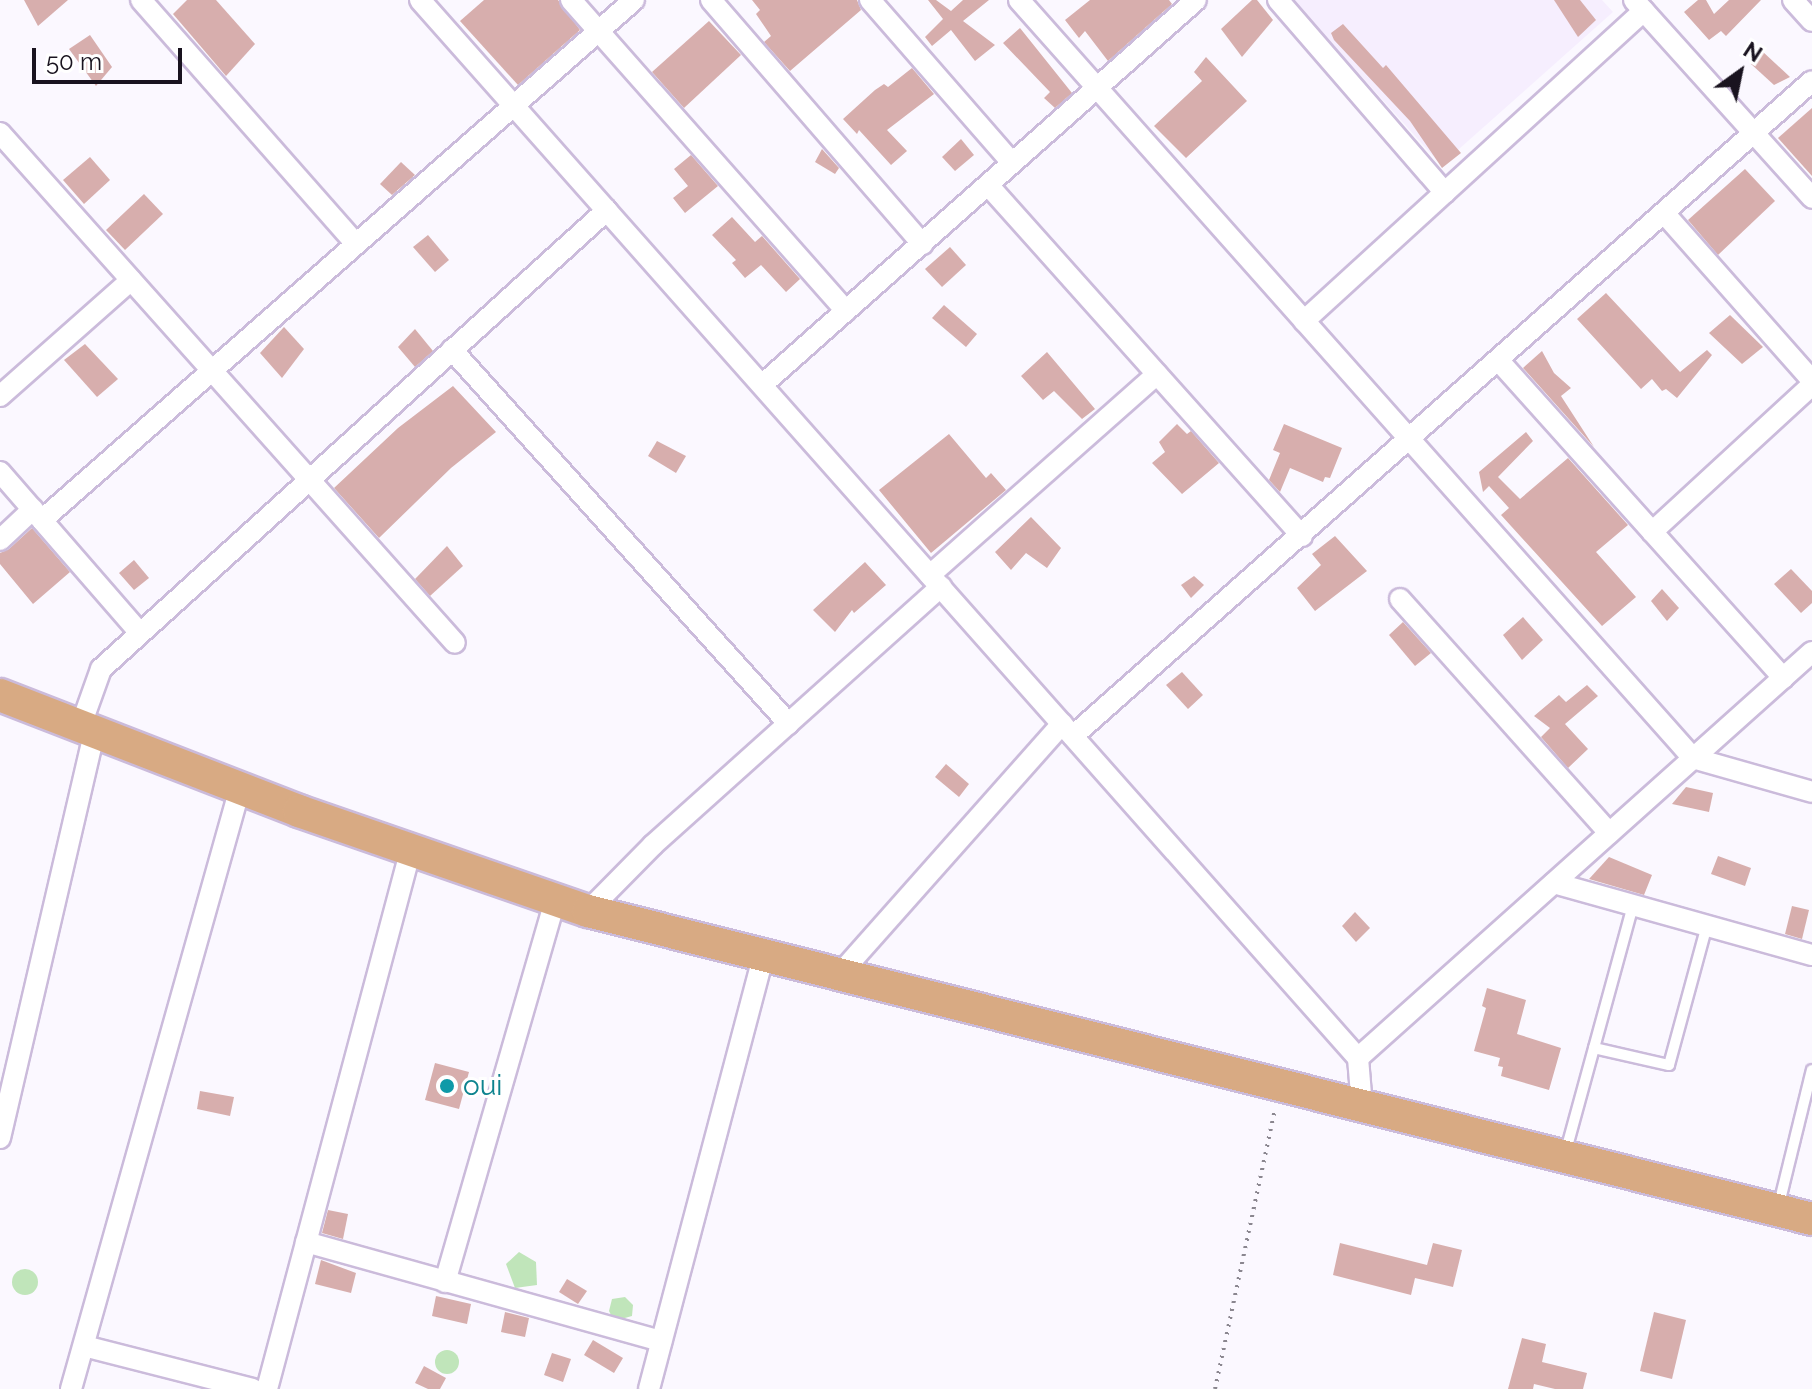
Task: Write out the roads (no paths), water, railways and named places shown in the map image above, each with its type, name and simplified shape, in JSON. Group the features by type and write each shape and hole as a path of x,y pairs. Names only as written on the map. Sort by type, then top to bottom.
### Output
{"main road":[{"path":"0,695 240,788 588,911 1812,1219"}],"street":[{"path":"141,0 356,244"},
{"path":"420,0 1358,1058 1362,1107"},
{"path":"571,0 846,311"},
{"path":"0,540 38,515 212,371 634,0"},
{"path":"711,0 922,244"},
{"path":"870,0 1012,163"},
{"path":"1019,0 1693,758 1812,792"},
{"path":"762,385 1196,0"},
{"path":"1278,0 1445,193"},
{"path":"1793,0 1812,21"},
{"path":"1304,321 1445,193 1639,6 1812,198"},
{"path":"839,975 1068,730 1302,536 1812,81"},
{"path":"0,133 455,643"},
{"path":"988,185 1302,536"},
{"path":"0,1138 101,669 607,210"},
{"path":"1652,532 1812,383 1664,213"},
{"path":"0,396 131,280"},
{"path":"452,350 789,724"},
{"path":"1499,361 1783,678"},
{"path":"588,911 653,845 789,724 935,581 1157,374"},
{"path":"0,472 140,633"},
{"path":"1400,599 1609,833"},
{"path":"1358,1058 1812,652"},
{"path":"71,1389 240,788"},
{"path":"267,1389 411,849"},
{"path":"1554,883 1812,955"},
{"path":"445,1282 555,900"},
{"path":"649,1389 763,956"},
{"path":"306,1242 661,1341"},
{"path":"84,1346 253,1389"}],"lane":[{"path":"1564,1157 1633,905"},
{"path":"1594,1048 1669,1065 1707,925"},
{"path":"1778,1211 1812,1070"}],"place":[{"name":"oui","path":"447,1086"}]}
